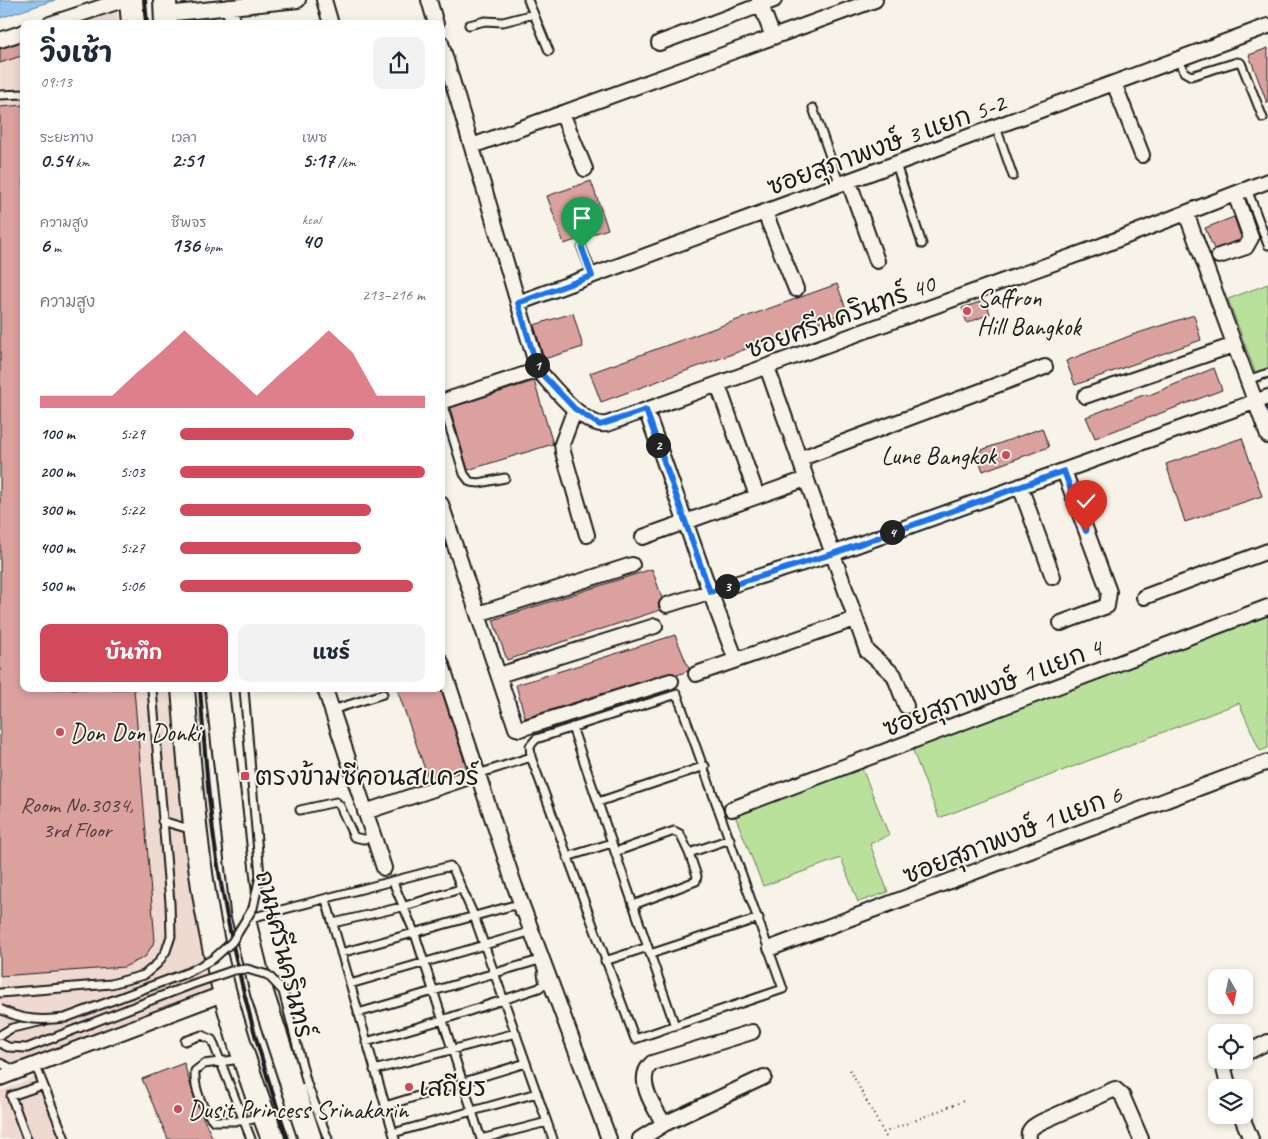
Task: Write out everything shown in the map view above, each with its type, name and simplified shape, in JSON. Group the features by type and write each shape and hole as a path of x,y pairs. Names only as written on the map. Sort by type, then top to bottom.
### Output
{"main road":[{"path":"131,0 133,20"},
{"path":"183,692 195,831 211,931 225,993 233,1060 255,1118 273,1139"},
{"name":"ถนนศรีนครินทร์","path":"217,692 229,816 243,920 262,993 310,1139"}],"street":[{"path":"62,20 123,0"},
{"path":"166,13 298,0"},
{"path":"324,0 330,20"},
{"path":"429,0 435,20"},
{"path":"659,44 760,2 774,0"},
{"path":"472,146 872,0"},
{"path":"760,2 773,37"},
{"path":"229,7 233,20"},
{"name":"ซอยสุภาพงษ์ 3 แยก 5-2","path":"518,303 1268,26"},
{"path":"0,40 20,33"},
{"path":"445,56 538,370 445,399"},
{"path":"1114,84 1142,155"},
{"path":"562,113 585,169"},
{"name":"ซอยศรีนครินทร์ 40","path":"538,370 575,409 600,425 718,385 1268,181"},
{"path":"844,184 877,261"},
{"path":"1219,256 1246,246 1251,238 1241,192"},
{"path":"765,213 796,289"},
{"path":"1186,213 1247,380 1262,400 1268,436"},
{"path":"1085,396 1234,345"},
{"path":"767,366 867,651 894,675 906,706"},
{"path":"799,459 1044,367"},
{"path":"718,385 758,496"},
{"path":"667,605 832,554 1262,400"},
{"path":"575,409 562,444 587,535"},
{"path":"646,410 736,660"},
{"path":"1061,623 1107,606 1110,592 1064,471"},
{"path":"643,537 806,479"},
{"path":"1020,486 1054,577"},
{"path":"445,516 499,675 513,723 520,729 671,681"},
{"path":"1144,597 1268,551"},
{"path":"478,614 632,565"},
{"name":"ซอยสุภาพงษ์ 1 แยก 4","path":"732,809 1268,607"},
{"path":"696,674 855,618"},
{"path":"499,675 656,626"},
{"path":"445,674 514,884 608,1139"},
{"path":"326,692 384,868"},
{"name":"ซอยสุภาพงษ์ 1 แยก 6","path":"770,948 1268,762"},
{"path":"364,812 478,774"},
{"path":"0,1078 225,993"},
{"path":"664,1124 643,1078 645,1069 652,1063 752,1032"},
{"path":"1253,1050 1266,1043"},
{"path":"640,1139 664,1124 764,1076"},
{"path":"1028,1139 1031,1128 1076,1105 1115,1089 1122,1095 1141,1139"},
{"path":"1245,1124 1251,1139"}],"lane":[{"path":"528,0 549,52"},
{"path":"469,25 490,21 503,22 534,14"},
{"path":"1179,59 1184,72 1191,76 1237,62 1241,63 1263,118"},
{"path":"0,95 20,94"},
{"path":"813,108 844,184"},
{"path":"996,128 1013,176"},
{"path":"896,164 922,244"},
{"path":"1241,192 1268,245"},
{"path":"582,248 592,276"},
{"path":"1247,380 1268,372"},
{"path":"445,410 464,474 470,482 479,483 505,478"},
{"path":"0,993 124,982 144,975 158,963 166,951 170,936 152,692"},
{"path":"0,1035 12,1028 44,1020 65,1018 189,972 213,959 232,942 254,908 260,876 244,692"},
{"path":"332,710 383,694"},
{"path":"676,694 680,698 705,766 770,948 783,990 634,1039 531,758 530,746 534,741 676,694"},
{"path":"572,728 675,1026"},
{"path":"478,774 531,758"},
{"path":"598,802 705,766"},
{"path":"300,810 336,802 340,806 354,836 362,839 373,838"},
{"path":"162,821 195,831"},
{"path":"615,852 675,831 682,836 697,876 696,881 633,905"},
{"path":"689,853 730,839"},
{"path":"567,857 612,842"},
{"path":"243,920 326,900 450,866 474,916 553,1139"},
{"path":"393,882 414,934 481,1139 547,1122"},
{"path":"333,923 402,907 460,889"},
{"path":"326,900 394,1136 472,1109 537,1093"},
{"path":"341,953 516,906 544,984 504,1001 366,1042"},
{"path":"605,961 649,951 759,918"},
{"path":"350,984 423,961 484,946 526,933"},
{"path":"358,1013 536,961"},
{"path":"0,1043 27,1048 234,970 247,969 268,975 283,991 307,1084 328,1139"},
{"path":"0,1009 16,1017 44,1020"},
{"path":"374,1070 516,1033"},
{"path":"185,1041 202,1035 212,1040 233,1060"},
{"path":"233,1060 204,1064 195,1071 194,1084 209,1116 214,1121 255,1118 251,1139"},
{"path":"0,1063 4,1067 18,1071"},
{"path":"385,1106 526,1063"},
{"path":"35,1064 65,1139"},
{"path":"27,1139 11,1096 43,1085"}],"path":[{"path":"850,1070 887,1139"},
{"path":"883,1133 966,1100"}],"shaded area":[{"path":"117,10 118,20 86,20"},
{"path":"20,40 20,692 175,692 212,988 0,1070 0,46"},
{"path":"34,1077 60,1139 0,1139 0,1091"}],"green space":[{"path":"1268,284 1268,379 1259,382 1228,299"},
{"path":"1268,611 1268,748 1260,751 1239,703 939,818 911,746"},
{"path":"861,766 889,835 870,844 888,892 858,902 841,858 763,886 734,813"}],"water":[{"path":"0,0 55,0 0,18"}],"building":[{"path":"20,42 20,56 0,63 0,49"},
{"path":"1268,48 1268,103 1267,103 1249,55"},
{"path":"20,105 20,692 134,692 155,941 145,957 124,967 0,976 0,107"},
{"path":"591,181 608,229 564,244 547,196"},
{"path":"1234,217 1241,237 1240,240 1214,249 1205,228"},
{"path":"837,284 847,312 601,402 590,373"},
{"path":"986,300 990,314 967,323 962,308"},
{"path":"573,313 583,347 544,359 534,325"},
{"path":"1194,315 1201,340 1075,385 1066,361 1132,335"},
{"path":"1214,368 1222,390 1095,438 1086,417 1146,394 1147,396"},
{"path":"534,381 553,444 468,470 450,408"},
{"path":"1042,428 1049,447 983,471 976,452"},
{"path":"1242,438 1262,496 1185,522 1166,464"},
{"path":"652,569 662,598 658,604 660,610 507,660 493,620"},
{"path":"675,635 689,669 688,671 677,675 668,673 525,718 516,685"},
{"path":"398,692 442,692 467,769 429,781"},
{"name":"Dusit Princess Srinakarin","path":"184,1063 195,1100 213,1139 168,1139 142,1079"}],"railway":[{"path":"145,0 147,20"},
{"path":"200,692 210,808 226,911 248,1010 288,1139"}],"place":[{"name":"Saffron Hill Bangkok","path":"967,311"},
{"name":"Lune Bangkok","path":"1006,455"},
{"name":"Don Don Donki","path":"60,732"},
{"name":"ตรงข้ามซีคอนสแควร์","path":"245,776"},
{"name":"เสถียร","path":"409,1087"},
{"name":"Dusit Princess Srinakarin","path":"178,1109"}],"route":[{"path":"582,248 592,276 518,303 538,370 575,409 595,424 607,424 646,410 710,592 832,554 1064,471 1086,531"}]}
